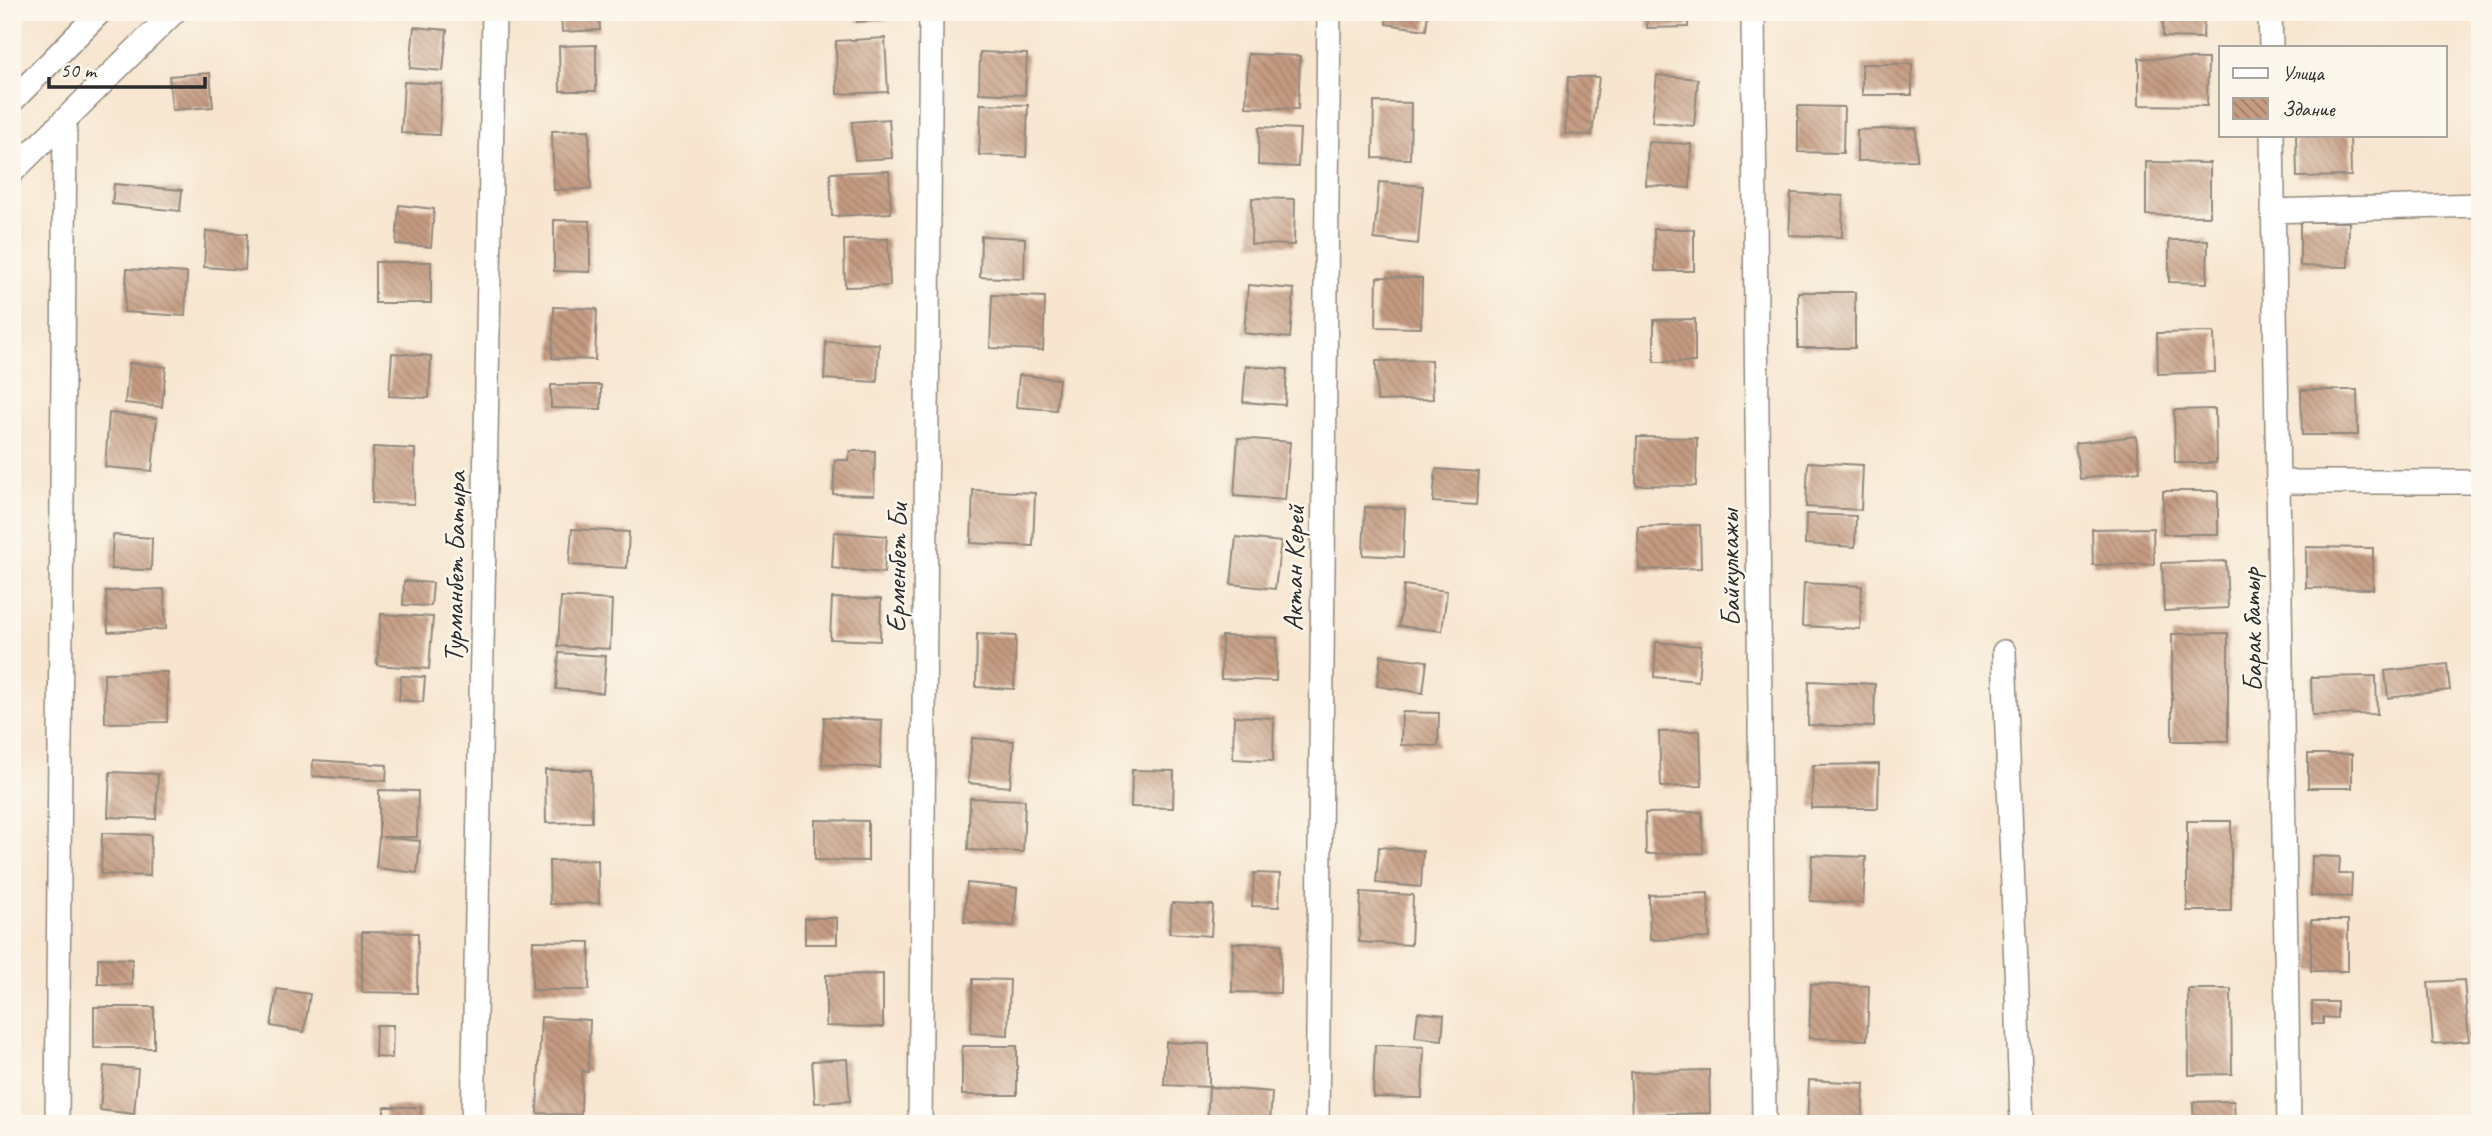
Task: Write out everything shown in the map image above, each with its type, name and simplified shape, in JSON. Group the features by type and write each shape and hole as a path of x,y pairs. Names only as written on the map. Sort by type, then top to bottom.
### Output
{"street":[{"path":"12,101 100,12"},
{"path":"12,172 174,12"},
{"name":"Турманбет Батыра","path":"473,1124 494,12"},
{"name":"Ерменбет Би","path":"920,1124 931,12"},
{"name":"Актан Керей","path":"1317,1124 1329,12"},
{"name":"Байкулкажы","path":"1753,12 1764,1124"},
{"path":"2270,12 2271,46"},
{"path":"57,1124 65,120"},
{"name":"Барак батыр","path":"2272,136 2289,1124"},
{"path":"2273,211 2480,205"},
{"path":"2278,482 2480,482"},
{"path":"2004,652 2022,1124"}],"building":[{"path":"561,12 599,12 600,30 562,32"},
{"path":"857,12 889,12 890,20 857,22"},
{"path":"1387,12 1428,12 1426,30 1386,24"},
{"path":"1647,12 1688,12 1688,27 1647,28"},
{"path":"2163,12 2204,12 2203,38 2163,37"},
{"path":"414,27 447,30 443,71 410,68"},
{"path":"885,38 888,92 837,94 836,41"},
{"path":"596,45 596,91 560,91 559,46"},
{"path":"980,52 1027,54 1025,95 979,93"},
{"path":"1248,54 1300,56 1298,109 1246,107"},
{"path":"2139,58 2208,59 2207,106 2139,105"},
{"path":"1862,64 1912,64 1912,95 1862,95"},
{"path":"210,73 213,107 172,110 169,76"},
{"path":"1657,75 1698,79 1694,126 1652,122"},
{"path":"1568,77 1599,77 1592,135 1565,134"},
{"path":"404,82 442,84 439,135 401,133"},
{"path":"1374,102 1411,103 1410,159 1373,158"},
{"path":"981,104 1028,105 1026,157 979,155"},
{"path":"1798,106 1844,107 1843,153 1798,152"},
{"path":"889,119 892,158 855,160 852,122"},
{"path":"1259,127 1300,129 1298,167 1258,165"},
{"path":"1916,128 1917,160 1857,161 1857,130"},
{"path":"589,130 591,189 554,190 552,131"},
{"path":"2296,136 2350,136 2351,176 2297,177"},
{"path":"1648,142 1691,144 1690,188 1646,185"},
{"path":"2146,162 2210,163 2210,216 2146,215"},
{"path":"889,171 891,213 832,216 830,173"},
{"path":"1379,182 1423,186 1418,244 1374,239"},
{"path":"114,184 182,190 180,211 112,204"},
{"path":"1791,193 1843,196 1842,237 1789,235"},
{"path":"1252,198 1295,199 1294,245 1251,244"},
{"path":"399,205 434,209 431,247 396,244"},
{"path":"554,220 590,221 590,272 554,271"},
{"path":"2300,222 2349,222 2348,267 2300,266"},
{"path":"1654,229 1694,229 1694,271 1655,271"},
{"path":"206,231 247,234 245,270 204,267"},
{"path":"981,236 1025,238 1024,279 980,277"},
{"path":"888,239 890,286 845,287 844,240"},
{"path":"2169,240 2208,240 2207,283 2169,282"},
{"path":"375,262 431,262 431,303 375,303"},
{"path":"127,269 187,273 185,316 124,312"},
{"path":"1377,277 1422,278 1421,328 1376,327"},
{"path":"1248,285 1294,289 1290,338 1244,333"},
{"path":"1798,292 1855,292 1855,348 1798,348"},
{"path":"992,295 1045,297 1043,350 990,348"},
{"path":"554,307 597,309 595,360 552,358"},
{"path":"1695,319 1695,362 1654,362 1654,320"},
{"path":"2214,332 2215,372 2158,374 2157,333"},
{"path":"826,342 879,344 877,382 824,379"},
{"path":"392,353 431,356 429,398 389,396"},
{"path":"1431,360 1433,399 1377,401 1376,361"},
{"path":"129,363 166,367 162,407 125,403"},
{"path":"1246,366 1287,369 1285,405 1243,402"},
{"path":"1019,375 1059,379 1056,410 1016,407"},
{"path":"551,385 601,385 601,409 551,408"},
{"path":"2301,390 2357,390 2358,435 2302,435"},
{"path":"2215,409 2216,463 2175,463 2174,410"},
{"path":"109,413 157,418 152,471 105,467"},
{"path":"2136,436 2140,471 2080,479 2075,443"},
{"path":"1637,437 1697,438 1696,486 1636,485"},
{"path":"1238,438 1290,442 1285,500 1234,496"},
{"path":"373,447 415,449 414,504 372,503"},
{"path":"850,451 875,451 874,495 833,494 835,460 848,460"},
{"path":"1808,462 1863,465 1861,510 1806,507"},
{"path":"1436,469 1479,472 1476,505 1433,502"},
{"path":"973,490 1035,493 1033,546 971,543"},
{"path":"2163,491 2218,491 2218,534 2163,534"},
{"path":"1365,507 1405,509 1403,557 1363,555"},
{"path":"1806,514 1856,516 1855,547 1805,544"},
{"path":"1700,525 1701,568 1639,570 1638,527"},
{"path":"2153,528 2154,564 2093,565 2092,529"},
{"path":"572,529 629,532 627,568 569,565"},
{"path":"834,532 887,536 884,573 832,568"},
{"path":"113,535 152,538 151,570 111,569"},
{"path":"1236,537 1281,542 1275,589 1231,584"},
{"path":"2306,547 2373,548 2373,589 2306,588"},
{"path":"2226,561 2228,608 2164,611 2162,563"},
{"path":"404,581 433,583 431,606 403,605"},
{"path":"1804,583 1862,586 1860,629 1802,626"},
{"path":"1404,585 1447,591 1442,631 1399,626"},
{"path":"164,589 166,629 108,632 106,591"},
{"path":"561,597 612,600 610,649 558,646"},
{"path":"832,598 881,599 880,641 830,639"},
{"path":"381,614 433,617 429,669 377,665"},
{"path":"2228,633 2228,741 2172,741 2172,634"},
{"path":"977,634 1016,636 1014,689 976,687"},
{"path":"1222,636 1277,638 1276,681 1221,679"},
{"path":"1656,642 1701,646 1698,681 1654,677"},
{"path":"559,653 606,656 603,693 556,689"},
{"path":"1381,655 1427,661 1423,693 1377,686"},
{"path":"2447,664 2450,690 2388,698 2385,671"},
{"path":"167,672 167,722 105,723 104,673"},
{"path":"401,676 425,677 423,702 399,700"},
{"path":"2376,676 2377,714 2312,715 2311,677"},
{"path":"1809,681 1875,684 1874,727 1808,725"},
{"path":"1402,712 1439,713 1438,746 1401,745"},
{"path":"1234,716 1274,718 1273,761 1233,759"},
{"path":"824,717 882,720 880,768 822,764"},
{"path":"1700,731 1702,786 1661,787 1659,732"},
{"path":"972,738 1014,741 1010,787 968,783"},
{"path":"2308,754 2352,754 2352,788 2308,788"},
{"path":"313,760 387,765 386,781 312,776"},
{"path":"1879,764 1878,808 1811,808 1813,765"},
{"path":"545,770 591,770 592,822 546,823"},
{"path":"1132,770 1174,771 1173,808 1131,807"},
{"path":"110,772 158,774 156,819 108,817"},
{"path":"379,790 418,791 417,837 382,837 420,841 417,873 376,868"},
{"path":"970,798 1025,800 1023,852 968,850"},
{"path":"1702,812 1703,853 1646,854 1645,813"},
{"path":"815,820 868,821 868,861 815,860"},
{"path":"2187,821 2231,821 2231,911 2187,911"},
{"path":"102,833 151,835 150,876 101,874"},
{"path":"1379,847 1423,851 1421,887 1376,883"},
{"path":"1812,855 1866,857 1863,903 1810,901"},
{"path":"2312,856 2340,857 2339,874 2352,874 2351,897 2311,896"},
{"path":"598,860 599,903 550,904 549,861"},
{"path":"1254,873 1280,874 1279,907 1252,906"},
{"path":"967,883 1017,888 1014,926 964,922"},
{"path":"1361,892 1413,895 1411,945 1359,942"},
{"path":"1708,893 1710,938 1650,940 1649,895"},
{"path":"1172,903 1213,905 1211,936 1169,933"},
{"path":"805,918 837,918 837,944 805,944"},
{"path":"2311,920 2348,920 2348,971 2311,971"},
{"path":"362,932 418,933 417,993 362,992"},
{"path":"533,941 590,942 589,990 532,990"},
{"path":"1233,943 1281,944 1280,993 1232,992"},
{"path":"98,958 132,959 132,985 98,984"},
{"path":"883,974 883,1027 826,1026 826,975"},
{"path":"973,979 1010,980 1008,1035 971,1033"},
{"path":"2464,980 2469,1041 2433,1044 2428,982"},
{"path":"1811,984 1869,986 1867,1040 1809,1038"},
{"path":"277,989 310,994 304,1032 271,1026"},
{"path":"2188,989 2231,989 2232,1074 2189,1075"},
{"path":"2312,1002 2337,1002 2337,1018 2323,1017 2323,1024 2312,1024"},
{"path":"94,1007 154,1007 154,1048 94,1048"},
{"path":"1418,1012 1444,1015 1442,1040 1415,1037"},
{"path":"541,1017 590,1020 588,1072 582,1071 581,1115 537,1113"},
{"path":"376,1025 393,1025 392,1058 375,1057"},
{"path":"1166,1042 1209,1044 1209,1087 1164,1085"},
{"path":"1375,1045 1424,1047 1422,1098 1373,1097"},
{"path":"962,1046 1017,1046 1017,1095 962,1095"},
{"path":"847,1059 850,1101 815,1103 812,1061"},
{"path":"104,1066 138,1069 134,1114 100,1110"},
{"path":"1709,1070 1710,1113 1632,1115 1630,1072"},
{"path":"1809,1080 1864,1083 1862,1124 1807,1124"},
{"path":"1209,1087 1272,1092 1270,1124 1207,1124"},
{"path":"2234,1101 2235,1124 2194,1124 2193,1102"},
{"path":"384,1107 421,1107 421,1124 384,1124"},
{"path":"996,1119 1042,1119 1042,1124 996,1124"}]}
